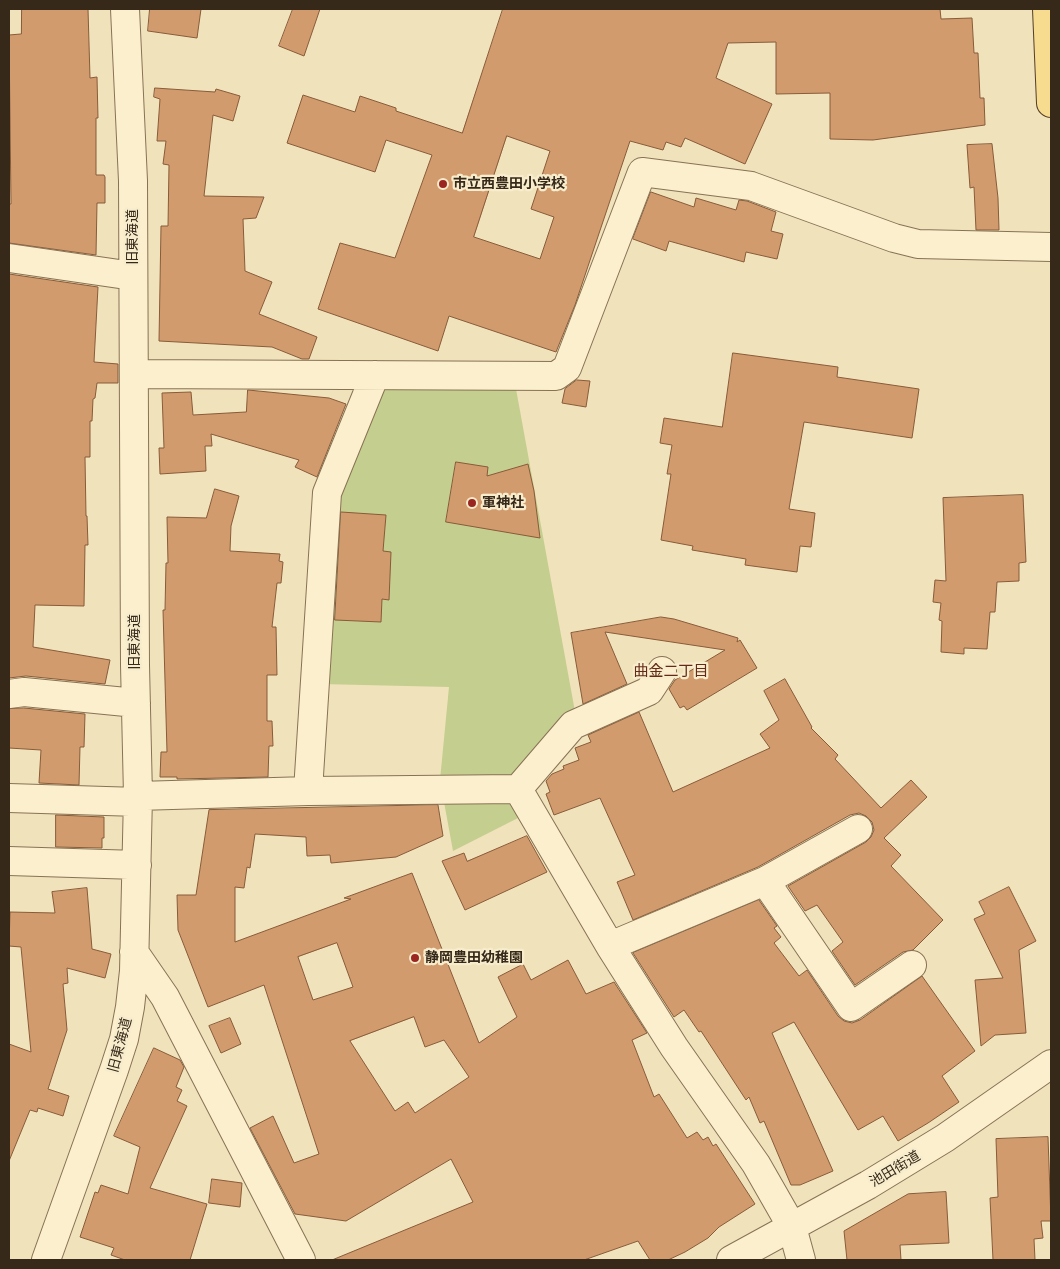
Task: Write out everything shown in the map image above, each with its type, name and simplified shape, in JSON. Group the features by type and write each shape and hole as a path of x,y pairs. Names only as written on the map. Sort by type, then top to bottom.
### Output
{"main road":[{"path":"1046,9 1051,102"}],"street":[{"name":"旧東海道","path":"46,1260 124,1039 134,971 138,799 133,181 125,9"},
{"path":"134,374 556,376 567,368 642,172 751,186 894,238 918,244 1051,247"},
{"path":"9,258 133,276"},
{"path":"308,791 327,493 375,375"},
{"path":"9,798 138,799 308,791 518,789 572,725 649,691 662,671"},
{"path":"9,694 24,692 136,703"},
{"path":"518,789 610,946 674,1047 756,1164 792,1227 801,1260"},
{"path":"610,946 765,881 858,829"},
{"path":"9,861 137,866"},
{"path":"765,881 851,1007 912,964"},
{"path":"134,952 165,997 301,1260"},
{"name":"池田街道","path":"730,1260 868,1185 945,1138 1051,1064"}],"green space":[{"path":"381,388 516,389 576,717 505,782 518,818 453,851 440,780 449,687 321,684 330,494"}],"building":[{"path":"22,9 88,9 90,78 97,77 96,175 104,175 105,177 105,203 97,203 96,255 9,243 9,204 11,204 9,35 21,34"},
{"path":"150,9 201,9 197,38 148,31"},
{"path":"293,9 320,9 304,56 279,46"},
{"path":"503,9 940,9 941,19 972,18 974,53 978,53 980,98 984,98 985,125 873,140 830,139 830,93 776,94 776,42 728,43 716,78 772,104 745,164 685,138 681,147 666,142 663,150 630,141 575,305 556,352 449,316 438,351 318,309 340,243 395,258 432,155 386,140 375,172 287,143 303,95 355,112 360,96 396,108 396,111 462,133","holes":["507,136 550,151 531,209 554,217 540,259 474,237"]},
{"path":"155,88 215,92 216,89 240,96 233,121 213,115 204,196 264,197 256,218 243,219 245,271 272,282 259,314 317,337 309,359 302,359 272,347 159,341 161,226 168,226 169,165 163,164 166,141 157,141 160,99 154,97"},
{"path":"992,144 998,198 999,230 976,230 974,187 970,188 967,145"},
{"path":"651,192 694,207 696,198 736,210 739,200 747,201 776,212 771,231 783,234 777,259 746,252 744,262 669,241 666,251 633,239"},
{"path":"9,274 98,287 94,362 118,364 118,383 97,383 95,398 93,399 92,421 90,421 90,457 85,457 88,545 85,545 84,606 35,605 33,647 110,660 105,684 26,676 9,678"},
{"path":"733,353 838,367 837,377 919,389 912,438 804,422 789,509 815,513 811,547 800,546 797,572 745,565 746,559 692,550 693,546 661,540 671,474 667,474 672,445 660,443 664,418 722,427"},
{"path":"577,380 590,381 586,407 562,403 565,389"},
{"path":"248,390 329,398 346,404 317,477 295,467 299,460 211,434 212,446 205,446 206,471 160,474 159,448 164,448 162,393 191,392 193,415 246,412"},
{"path":"456,462 488,467 487,476 528,464 534,491 540,538 446,522"},
{"path":"215,489 239,496 231,526 230,551 280,554 279,561 283,562 281,583 277,583 272,627 276,627 277,675 267,675 267,721 272,721 273,746 269,746 268,777 177,779 177,777 160,777 161,752 167,752 163,610 165,610 166,563 168,563 167,517 206,518"},
{"path":"1023,495 1026,562 1019,563 1019,581 997,582 995,612 990,612 987,649 964,648 964,654 941,652 942,621 939,620 941,603 933,602 935,580 946,581 943,498"},
{"path":"341,512 386,515 383,551 391,552 389,600 382,599 381,622 335,620"},
{"path":"661,617 738,638 737,642 740,640 757,668 687,710 684,706 680,708 669,689 675,680 725,650 605,632 627,684 583,704 571,633"},
{"path":"785,679 811,728 838,755 835,759 881,808 911,780 927,797 884,838 901,855 891,866 943,920 913,950 903,952 855,985 832,951 843,942 817,905 805,911 788,886 866,842 874,830 872,822 866,816 859,813 850,815 758,867 633,920 617,882 635,875 600,798 554,815 546,794 550,792 546,781 552,774 564,769 563,766 579,760 575,748 591,742 588,735 639,712 673,792 770,748 760,734 779,720 764,691"},
{"path":"24,708 85,714 84,747 80,747 79,785 39,783 41,750 9,748 9,709"},
{"path":"438,805 443,836 396,857 331,863 330,855 307,856 306,837 255,834 250,868 247,867 244,888 235,887 235,942 351,899 344,898 412,873 479,1043 517,1017 498,977 523,964 531,980 568,960 586,994 614,982 647,1033 632,1040 654,1097 659,1094 687,1138 697,1132 703,1140 708,1137 713,1146 716,1144 755,1204 719,1227 708,1238 668,1260 650,1260 638,1241 584,1260 332,1260 473,1202 451,1159 346,1221 295,1214 250,1128 273,1116 294,1163 319,1154 264,985 208,1007 178,930 177,895 196,895 209,810","holes":["337,943 353,987 313,1000 298,957","414,1017 425,1047 444,1040 469,1077 415,1113 408,1102 395,1111 350,1041"]},
{"path":"56,815 104,817 102,848 56,847"},
{"path":"527,836 547,872 465,910 442,861 464,853 467,861"},
{"path":"1009,887 1036,941 1019,950 1026,1033 995,1035 981,1046 975,980 1003,978 974,919 985,914 979,902"},
{"path":"87,888 92,949 111,954 105,978 67,968 68,983 63,984 67,1030 48,1089 69,1096 63,1116 38,1108 37,1112 30,1110 9,1161 9,1044 31,1052 21,947 9,946 10,912 55,913 52,892"},
{"path":"759,900 777,926 774,928 781,937 774,943 799,976 807,970 838,1016 844,1021 852,1023 860,1020 922,976 975,1051 942,1076 959,1102 898,1141 883,1116 858,1130 794,1022 772,1033 833,1171 800,1185 791,1185 764,1121 760,1123 749,1097 746,1100 701,1031 699,1032 684,1010 674,1017 633,953"},
{"path":"230,1018 241,1044 221,1053 209,1026"},
{"path":"154,1048 180,1060 184,1067 176,1087 182,1090 177,1101 187,1106 150,1188 207,1204 190,1260 125,1260 111,1255 114,1248 80,1237 95,1192 98,1193 101,1185 128,1194 140,1147 114,1136"},
{"path":"1048,1137 1051,1221 1041,1221 1043,1238 1034,1239 1035,1260 993,1260 990,1198 998,1197 996,1139"},
{"path":"212,1179 242,1183 240,1207 209,1203"},
{"path":"946,1192 949,1243 900,1245 901,1260 847,1260 844,1231 908,1194"}],"place":[{"name":"市立西豊田小学校","path":"443,184"},
{"name":"軍神社","path":"472,503"},
{"name":"静岡豊田幼稚園","path":"415,958"}],"district":[{"name":"曲金二丁目","path":"671,671"}]}
